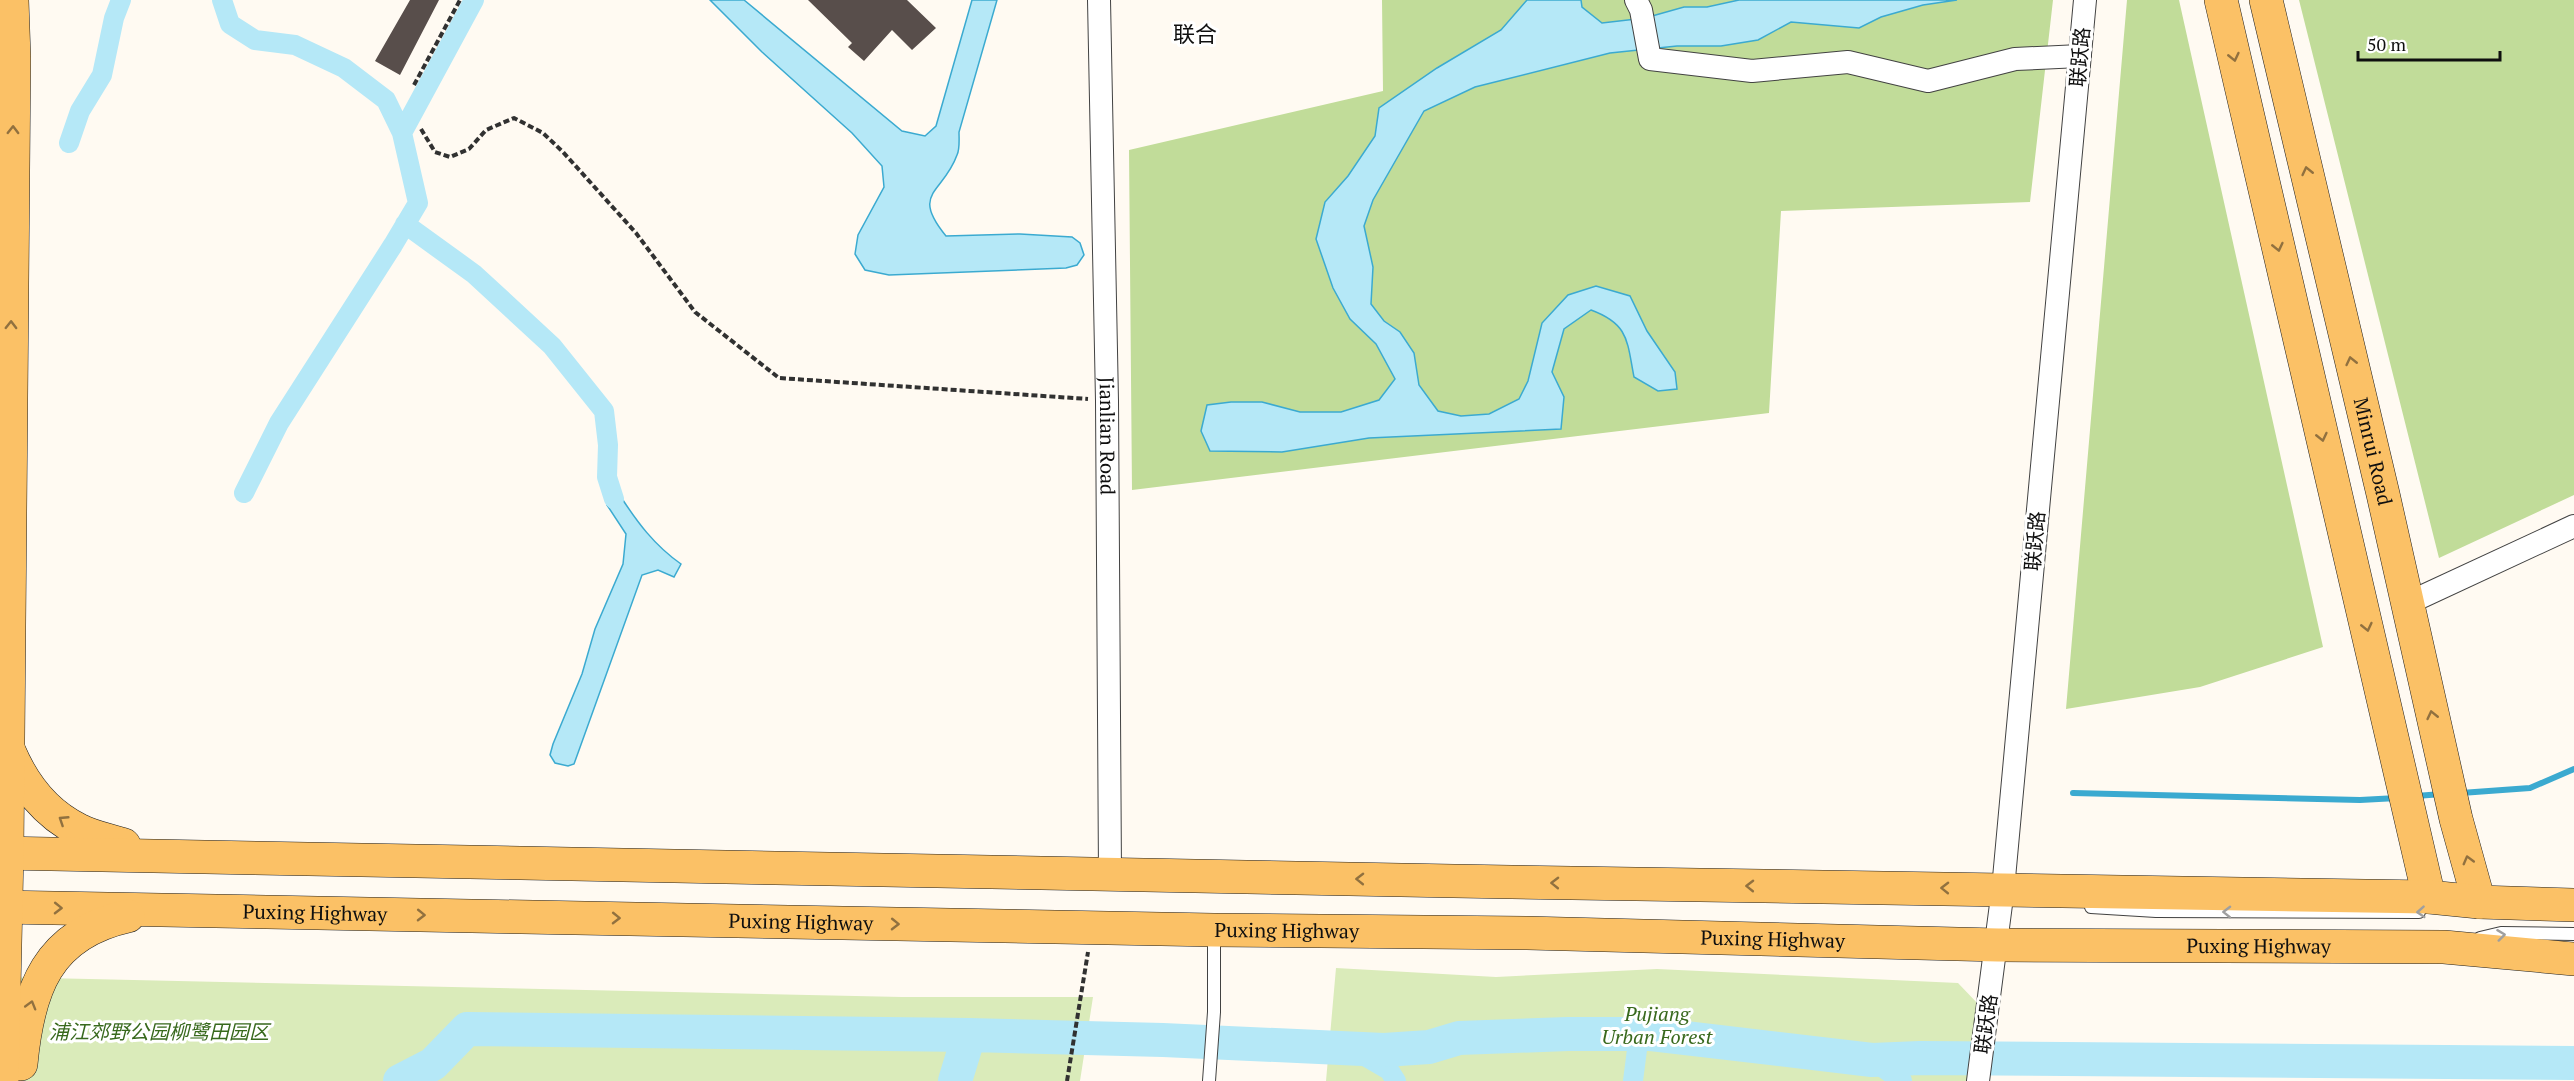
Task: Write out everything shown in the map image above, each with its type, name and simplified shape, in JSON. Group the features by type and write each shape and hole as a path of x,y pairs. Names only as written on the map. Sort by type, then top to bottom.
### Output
{"main road":[{"path":"11,1070 3,907 3,853 7,748 14,57 12,0"},
{"path":"2220,0 2432,906"},
{"name":"Minrui Road","path":"2266,0 2383,495 2456,819 2479,902"},
{"path":"7,748 20,777 51,813 79,831 157,856"},
{"path":"3,853 1110,873 1454,882 2003,889 2432,906 2479,902 2574,905"},
{"name":"Puxing Highway","path":"3,907 1091,928 1527,933 1998,945 2444,947 2574,959"},
{"path":"11,1070 37,984 66,944 102,922 154,910"}],"street":[{"name":"Jianlian Road","path":"1099,0 1107,401 1110,873"},
{"name":"联跃路","path":"1978,1081 1998,945 2085,0"},
{"path":"1638,5 1650,59 1752,71 1848,62 1928,81 2015,58 2080,56"},
{"path":"2406,604 2574,526"}],"lane":[{"path":"2003,889 2053,905"},
{"path":"2076,906 2156,911 2385,914 2432,906"},
{"path":"1209,1079 1214,1012 1214,930"},
{"path":"2444,947 2501,933 2574,934"}],"path":[{"path":"414,85 460,0"},
{"path":"421,129 435,152 450,157 469,149 486,130 514,118 543,133 636,233 695,312 779,378 1107,401"},
{"path":"1066,1081 1091,928"}],"green space":[{"path":"1382,0 2053,0 2030,202 1781,211 1769,413 1132,490 1129,150 1383,91"},
{"path":"2127,0 2179,0 2323,647 2200,687 2066,709"},
{"path":"2299,0 2574,0 2574,495 2439,558"},
{"name":"Pujiang Urban Forest","path":"1336,968 1496,977 1657,969 1958,983 1981,1007 1970,1081 1326,1081"},
{"name":"浦江郊野公园柳鹭田园区","path":"0,977 902,997 1093,997 1080,1081 0,1081"}],"water":[{"path":"710,0 744,0 902,131 925,136 936,126 972,0 997,0 959,132 958,153 951,168 933,194 930,201 931,210 946,236 1020,234 1072,237 1080,243 1084,255 1077,265 1066,268 889,275 865,270 855,254 858,235 884,187 882,166 852,133 762,52"},
{"path":"1527,0 1581,0 1582,7 1602,23 1645,18 1684,7 1707,7 1739,0 1957,0 1923,5 1881,17 1859,28 1791,22 1758,40 1721,46 1677,46 1610,53 1475,87 1424,111 1373,200 1364,226 1373,267 1371,304 1384,321 1400,332 1414,353 1419,385 1438,411 1461,416 1489,414 1519,399 1528,381 1542,323 1568,295 1596,286 1630,296 1647,331 1675,372 1677,389 1658,391 1634,377 1624,335 1613,321 1591,310 1564,329 1552,372 1564,397 1561,429 1369,438 1282,452 1210,451 1201,431 1207,405 1262,402 1300,412 1341,412 1379,400 1395,379 1376,344 1350,319 1333,288 1316,239 1325,202 1348,176 1375,136 1379,108 1437,68 1501,30"},
{"path":"619,494 632,514 662,549 681,564 674,577 658,570 642,575 574,764 568,766 555,763 550,755 582,674 595,629 623,564 626,534 607,505"}],"building":[{"path":"410,0 439,0 400,75 375,61"},
{"path":"808,0 907,0 936,28 912,50 892,30 864,61 848,47 852,43"}],"waterway":[{"path":"69,143 80,111 102,75 114,18 121,0"},
{"path":"222,0 230,24 255,40 295,45 344,68 386,100 402,133"},
{"path":"244,493 279,423 418,203 402,133 474,0"},
{"path":"405,224 474,274 552,346 604,411 608,445 607,477 614,499"},
{"path":"2461,793 2530,788 2574,769"},
{"path":"2073,793 2360,800 2397,798"},
{"path":"2416,796 2442,794"},
{"path":"400,1081 433,1064 467,1029 969,1035 1163,1040 1384,1050 1429,1047 1459,1038 1651,1034 1872,1060 1920,1058 2574,1063"},
{"path":"1633,1081 1639,1034"},
{"path":"955,1081 969,1035"},
{"path":"1353,1049 1389,1070 1396,1081"},
{"path":"1872,1060 1902,1081"}],"district":[{"name":"联合","path":"1195,34"}]}
